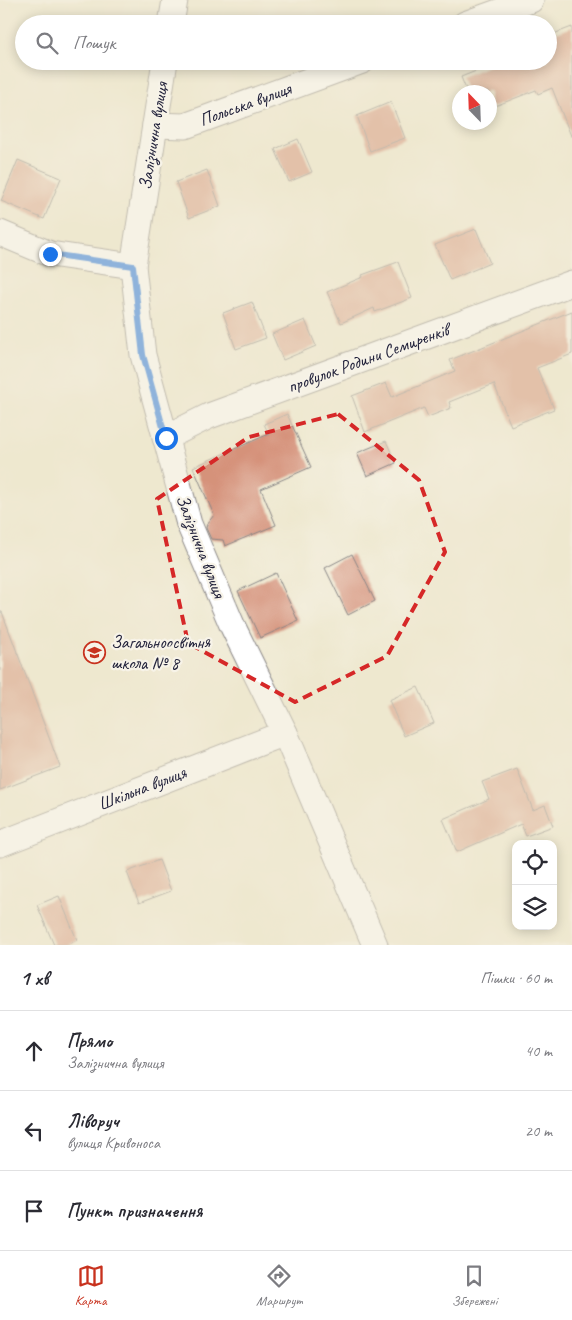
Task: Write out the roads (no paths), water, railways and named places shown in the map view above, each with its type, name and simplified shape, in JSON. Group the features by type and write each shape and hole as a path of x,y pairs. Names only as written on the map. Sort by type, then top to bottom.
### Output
{"street":[{"path":"172,15 175,0"},
{"path":"489,15 530,0"},
{"name":"Залізнична вулиця","path":"164,70 133,266 143,355 189,524 232,626 285,733 375,945"},
{"name":"Польська вулиця","path":"155,125 185,126 337,70"},
{"path":"0,233 50,254 133,266"},
{"name":"провулок Родини Семиренків","path":"166,438 209,416 572,283"},
{"name":"Шкільна вулиця","path":"0,844 285,733"}],"place":[{"name":"Загальноосвітня школа № 8","path":"95,652"}]}
